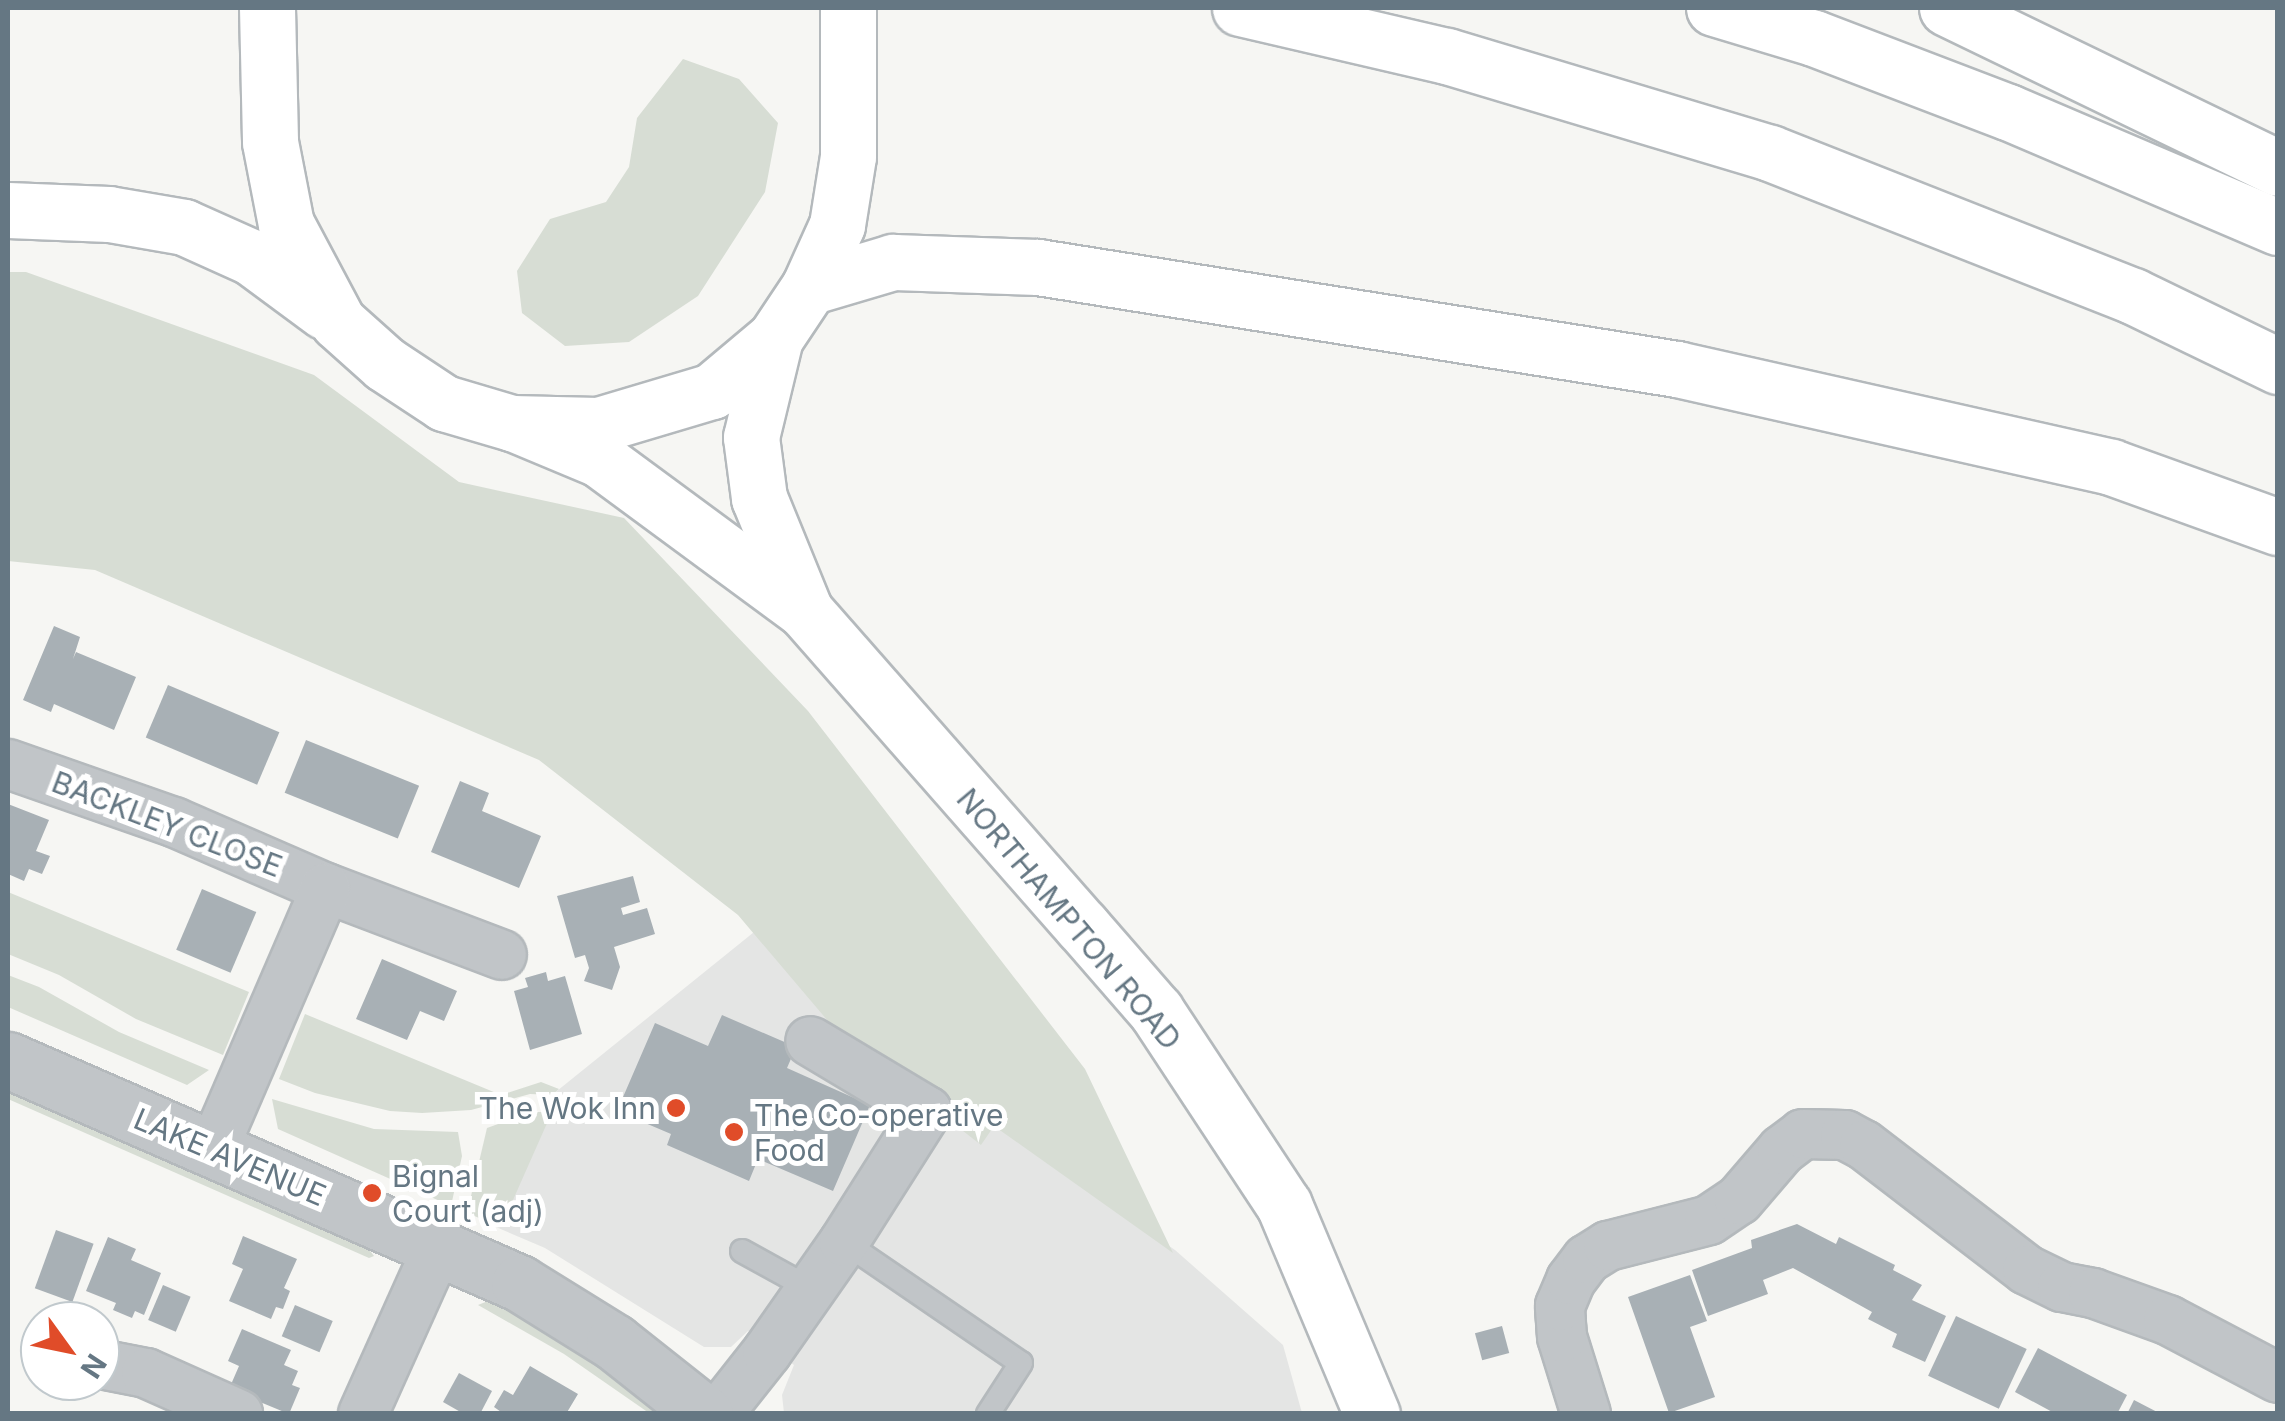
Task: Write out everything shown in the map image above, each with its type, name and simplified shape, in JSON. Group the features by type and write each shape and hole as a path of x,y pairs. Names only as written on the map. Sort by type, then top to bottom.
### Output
{"main road":[{"path":"267,8 270,142 286,224 338,322"},
{"path":"1240,8 1447,56 1770,153 2133,296 2278,366"},
{"path":"1714,8 1814,38 2008,112 2278,227"},
{"path":"1946,8 2278,168"},
{"path":"8,210 109,214 184,227 251,256 338,322 385,364 444,403 512,423 598,425 712,391 774,338 809,287 836,225 848,156 848,14"},
{"path":"809,287 893,262 1038,266 1658,366 2111,467 2278,526"},
{"name":"NORTHAMPTON ROAD","path":"774,338 751,437 759,498 805,611"},
{"name":"NORTHAMPTON ROAD","path":"512,423 599,459 805,611 1156,1011 1284,1205 1372,1414"}],"street":[{"name":"BACKLEY CLOSE","path":"8,764 174,822 326,888 502,954"},
{"path":"213,1150 326,888"},
{"path":"718,1414 844,1242 927,1111 810,1041"},
{"name":"LAKE AVENUE","path":"8,1060 519,1283 578,1318 704,1414"},
{"path":"1586,1414 1562,1337 1560,1306 1579,1270 1608,1246 1709,1220 1739,1200 1782,1150 1803,1134 1844,1135 1864,1145 2026,1270 2062,1287 2093,1293 2168,1320 2278,1378"},
{"path":"364,1414 438,1247"},
{"path":"120,1368 146,1374 238,1414"}],"lane":[{"path":"844,1242 1020,1364 988,1414"},
{"path":"742,1251 811,1289"}],"shaded area":[{"path":"683,59 739,79 778,123 765,192 698,296 629,342 565,346 522,313 517,271 550,219 606,202 629,167 637,118"},
{"path":"8,272 26,272 314,375 459,482 624,518 808,711 1085,1069 1173,1253 994,1126 981,1145 839,1034 738,915 539,760 95,570 8,561"},
{"path":"8,892 249,992 223,1055 136,1019 59,975 8,954"},
{"path":"764,924 1070,1178 1175,1250 1283,1345 1302,1413 784,1413 782,1395 794,1365 748,1331 731,1347 704,1347 545,1248 496,1227 552,1095"},
{"path":"8,975 39,987 119,1032 209,1070 187,1085 8,1007"},
{"path":"305,1014 501,1095 541,1082 559,1089 552,1095 530,1094 471,1110 422,1113 390,1111 315,1093 279,1079"},
{"path":"8,1086 364,1243 374,1256 369,1258 8,1099"},
{"path":"272,1099 374,1129 458,1132 462,1156 451,1206 278,1129"},
{"path":"531,1112 552,1112 501,1227 467,1213 487,1128"},
{"path":"488,1301 572,1343 669,1413 649,1413 564,1354 478,1305"}],"building":[{"path":"54,626 80,637 73,659 76,652 136,677 114,730 54,704 51,712 23,700"},
{"path":"168,685 279,732 257,785 146,737"},
{"path":"306,740 419,786 398,839 285,793"},
{"path":"460,781 489,793 482,811 541,836 519,888 431,852"},
{"path":"8,804 49,820 36,851 50,856 42,874 29,869 24,881 8,874"},
{"path":"633,876 640,902 621,908 623,915 647,908 655,934 614,947 620,967 612,990 584,981 589,968 585,955 575,958 557,896"},
{"path":"202,889 256,912 231,973 176,950"},
{"path":"382,959 457,991 444,1021 420,1011 407,1040 356,1019"},
{"path":"546,972 548,981 565,976 582,1034 530,1050 514,991 528,987 525,978"},
{"path":"722,1015 796,1047 787,1068 870,1105 833,1191 758,1159 749,1181 667,1145 671,1134 617,1111 655,1023 708,1046"},
{"path":"1797,1224 1836,1244 1839,1237 1895,1265 1893,1270 1922,1285 1912,1300 1946,1316 1925,1362 1892,1347 1897,1334 1868,1319 1872,1312 1793,1268 1763,1280 1768,1294 1708,1316 1692,1270 1752,1248 1751,1240"},
{"path":"56,1230 94,1244 70,1301 35,1288"},
{"path":"243,1236 297,1259 284,1288 290,1291 283,1309 276,1307 271,1319 229,1301 243,1269 232,1264"},
{"path":"108,1237 136,1249 131,1260 161,1273 144,1315 135,1311 132,1318 120,1313 120,1301 86,1291"},
{"path":"1690,1275 1707,1321 1690,1327 1715,1397 1669,1413 1628,1297"},
{"path":"163,1285 191,1297 176,1332 148,1320"},
{"path":"295,1305 333,1321 319,1352 282,1336"},
{"path":"1956,1316 2027,1349 1999,1409 1928,1376"},
{"path":"1502,1326 1509,1353 1482,1360 1475,1333"},
{"path":"242,1329 291,1350 284,1365 298,1371 292,1385 300,1388 289,1414 229,1389 239,1366 228,1361"},
{"path":"2038,1348 2127,1395 2117,1414 2056,1414 2015,1392"},
{"path":"530,1366 578,1394 566,1414 504,1414 494,1407 504,1390 513,1395"},
{"path":"459,1373 492,1391 480,1414 464,1414 443,1402"},
{"path":"2134,1400 2161,1414 2127,1414"}],"place":[{"name":"The Wok Inn","path":"676,1108"},
{"name":"The Co-operative Food","path":"734,1132"},
{"name":"Bignal Court (adj)","path":"372,1193"}]}
